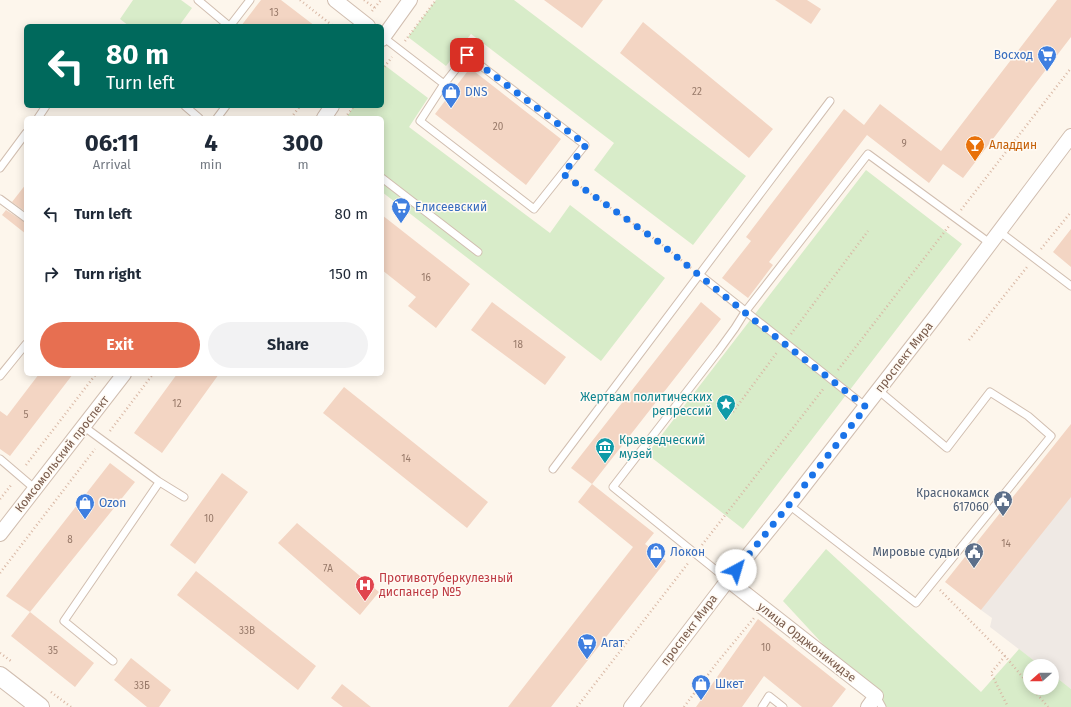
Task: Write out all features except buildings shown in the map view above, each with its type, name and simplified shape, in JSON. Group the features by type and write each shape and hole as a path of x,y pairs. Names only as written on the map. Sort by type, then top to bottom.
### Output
{"street":[{"path":"335,0 365,24"},
{"path":"384,35 410,0"},
{"name":"проспект Мира","path":"631,707 728,580 866,407 991,244 1071,136"},
{"name":"Комсомольский проспект","path":"0,534 82,426 122,376"},
{"name":"улица Орджоникидзе","path":"728,580 876,703"},
{"path":"0,676 40,707"}],"lane":[{"path":"198,0 227,24"},
{"path":"231,24 250,0"},
{"path":"384,39 444,84"},
{"path":"467,55 586,145 534,209 420,120 444,84 467,55"},
{"path":"553,469 830,102"},
{"path":"187,108 197,116"},
{"path":"218,116 224,108"},
{"path":"0,168 24,137"},
{"path":"728,580 613,487 719,350 745,312 868,154 991,244"},
{"path":"384,180 478,252"},
{"path":"0,199 24,217"},
{"path":"1000,232 1071,286"},
{"path":"700,276 866,407"},
{"path":"0,376 24,346"},
{"path":"789,505 916,602 1051,436 1028,416 990,392 947,448 878,390"},
{"path":"82,426 184,498"},
{"path":"0,459 34,488"},
{"path":"113,661 64,621 158,484 158,481"},
{"path":"762,707 770,696 783,707"}],"path":[{"path":"300,0 330,24"},
{"path":"364,0 375,8"},
{"path":"384,67 436,0"},
{"path":"563,174 656,240 700,276"},
{"path":"969,340 1071,212"},
{"path":"733,412 868,231"},
{"path":"0,499 94,376"},
{"path":"0,573 151,376"},
{"path":"932,582 1005,656 1023,677"},
{"path":"684,707 716,664 763,608"},
{"path":"1005,656 991,673 1008,707"},
{"path":"1038,695 1048,707"}],"shaded area":[{"path":"1071,472 1071,689 1059,680 1059,659 1032,659 990,627 992,618 981,610"}],"green space":[{"path":"133,0 181,0 192,8 180,24 126,24 120,19"},
{"path":"436,0 514,0 746,176 693,245 594,170 614,143 471,34 446,66 408,37"},
{"path":"384,65 428,98 409,127 550,233 570,205 665,278 601,361 384,194 384,116 347,116 353,108 384,108"},
{"path":"866,170 962,244 743,529 647,454"},
{"path":"826,549 981,692 1019,649 1032,659 1023,659 1023,695 1059,695 1059,680 1071,689 1071,707 881,707 783,601"}],"place":[{"name":"Восход","path":"1047,72"},
{"name":"DNS","path":"451,109"},
{"name":"Аладдин","path":"975,162"},
{"name":"Елисеевский","path":"401,224"},
{"name":"Жертвам политических репрессий","path":"726,421"},
{"name":"Краеведческий музей","path":"605,464"},
{"name":"Краснокамск 617060","path":"1003,517"},
{"name":"Ozon","path":"85,520"},
{"name":"Локон","path":"656,569"},
{"name":"Мировые судьи","path":"974,569"},
{"name":"Противотуберкулезный диспансер №5","path":"365,602"},
{"name":"Агат","path":"587,660"},
{"name":"Шкет","path":"701,701"}],"route":[{"path":"467,55 586,145 563,174 677,256 754,320 866,407 736,570"}]}
